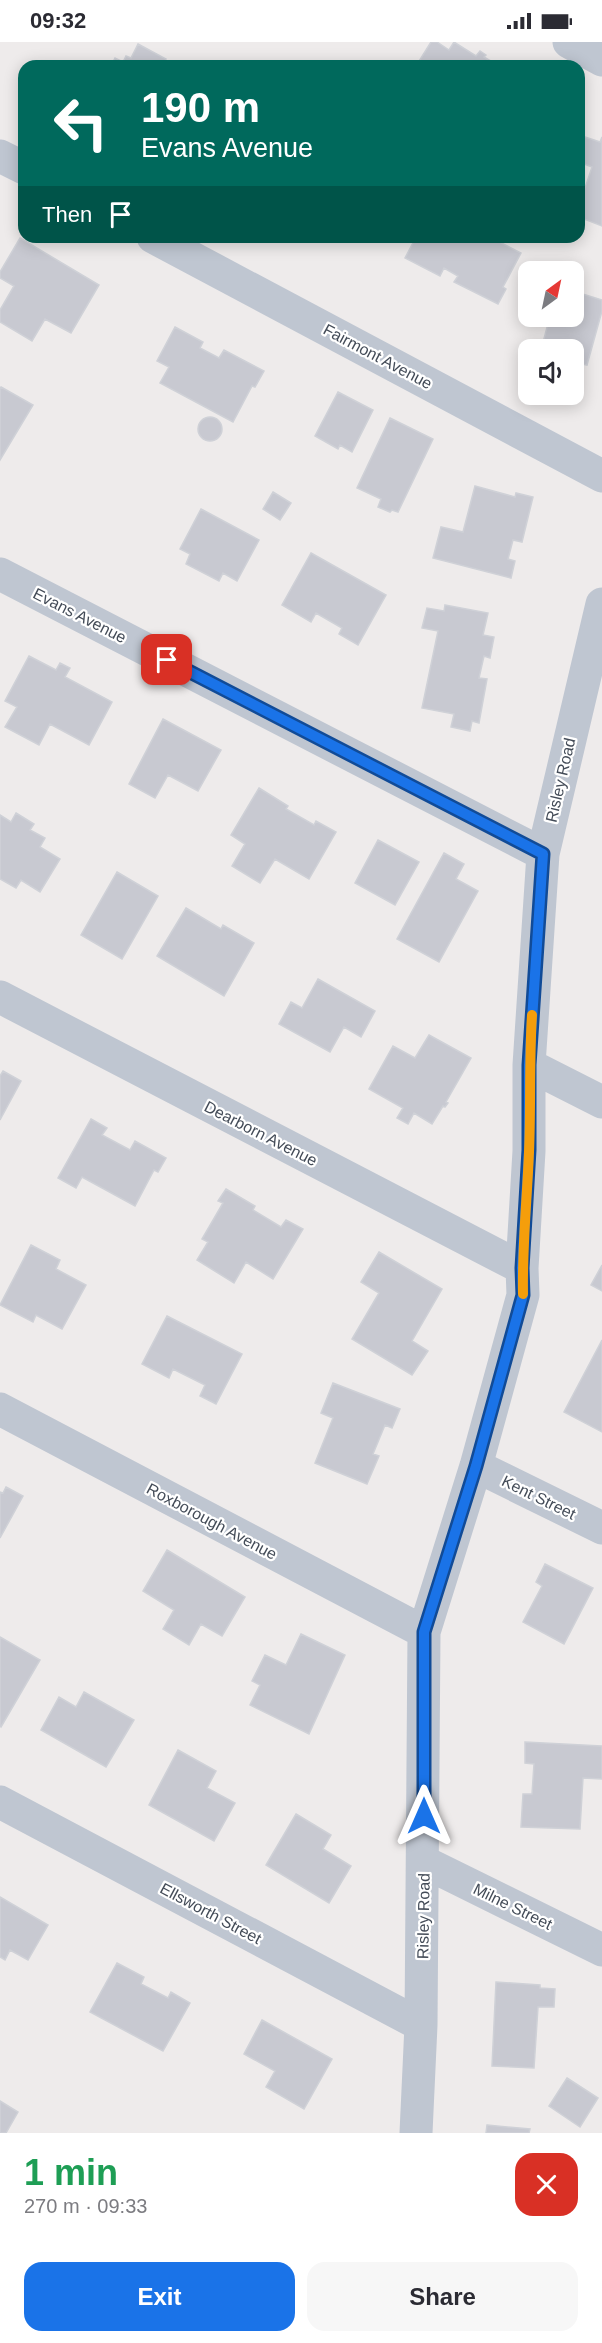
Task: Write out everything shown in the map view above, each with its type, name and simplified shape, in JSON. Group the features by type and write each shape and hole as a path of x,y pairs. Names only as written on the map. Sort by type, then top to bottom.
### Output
{"street":[{"path":"568,42 602,60"},
{"path":"0,156 18,165"},
{"name":"Fairmont Avenue","path":"164,243 602,476"},
{"name":"Evans Avenue","path":"0,574 543,854"},
{"name":"Risley Road","path":"416,2133 424,1863 424,1632 476,1466 523,1295 522,1268 529,1150 529,1065 543,854 594,673 602,604"},
{"name":"Dearborn Avenue","path":"0,997 522,1268"},
{"path":"529,1065 602,1102"},
{"name":"Roxborough Avenue","path":"0,1409 424,1632"},
{"name":"Kent Street","path":"476,1466 602,1528"},
{"name":"Ellsworth Street","path":"0,1802 421,2025"},
{"name":"Milne Street","path":"424,1863 602,1950"}],"building":[{"path":"431,42 437,42 449,50 454,42 476,56 480,51 489,60 420,60"},
{"path":"138,44 166,59 124,60 126,56 131,58"},
{"path":"585,137 600,142 602,137 602,226 585,219 585,188 592,167 585,164"},
{"path":"18,241 28,243 99,285 71,333 45,319 32,341 0,322 0,310 14,286 0,278 0,272"},
{"path":"413,243 502,243 521,253 503,287 506,289 498,304 454,282 458,276 444,268 440,276 405,258"},
{"path":"584,294 602,300 602,311 587,365 584,364 584,339 544,339 547,327 584,327"},
{"path":"175,327 203,342 200,348 219,358 224,350 264,371 255,387 252,386 233,422 160,383 169,367 157,361"},
{"path":"1,387 33,405 0,460 0,389"},
{"path":"338,392 373,410 352,452 340,445 338,449 315,436"},
{"path":"210,417 219,420 222,429 219,438 210,441 201,438 198,429 201,420"},
{"path":"390,418 433,439 398,512 392,510 390,512 378,507 381,499 357,488"},
{"path":"475,486 515,497 516,493 533,497 522,542 513,540 508,559 515,561 511,578 433,558 441,527 463,532"},
{"path":"273,492 291,503 280,520 263,509"},
{"path":"201,509 259,540 237,581 223,573 219,581 186,564 190,554 180,549"},
{"path":"311,553 386,595 358,645 339,634 342,628 316,613 311,622 282,605"},
{"path":"445,605 488,613 483,635 494,637 490,658 484,656 479,678 487,679 479,723 472,721 470,731 451,727 454,714 422,708 438,631 422,628 427,608 444,611"},
{"path":"29,656 56,670 60,663 70,668 65,677 112,702 89,745 50,724 39,745 5,727 17,707 5,701"},
{"path":"163,719 221,750 198,791 168,775 155,798 129,784"},
{"path":"259,788 288,806 286,809 314,825 316,821 336,832 309,879 275,859 260,883 232,866 245,844 231,835"},
{"path":"16,813 34,824 30,830 45,838 40,847 60,859 40,892 21,880 16,888 0,879 0,815 11,822"},
{"path":"378,840 419,862 395,905 355,883"},
{"path":"444,853 464,864 456,879 478,891 439,962 397,939"},
{"path":"117,872 158,896 122,959 81,935"},
{"path":"186,908 221,929 223,925 254,943 224,996 157,956"},
{"path":"318,979 375,1011 361,1037 344,1027 330,1052 279,1024 291,1002 302,1008"},
{"path":"429,1035 471,1058 446,1102 448,1103 445,1107 443,1106 432,1124 414,1113 408,1124 397,1118 403,1108 369,1089 393,1046 415,1058"},
{"path":"3,1071 21,1081 0,1120 0,1076"},
{"path":"91,1119 107,1128 102,1135 130,1150 135,1141 166,1158 158,1172 154,1170 135,1206 82,1177 76,1188 58,1178"},
{"path":"226,1189 255,1206 253,1210 281,1227 286,1220 303,1229 273,1279 246,1262 234,1283 197,1260 208,1242 202,1239 223,1203 218,1201"},
{"path":"31,1245 60,1260 56,1269 86,1285 62,1329 36,1315 33,1322 0,1305"},
{"path":"379,1252 442,1289 412,1341 428,1351 412,1375 352,1339 379,1293 361,1282"},
{"path":"602,1265 602,1291 591,1285"},
{"path":"167,1316 242,1354 216,1404 200,1396 205,1385 173,1369 169,1378 142,1364"},
{"path":"602,1340 602,1432 564,1412"},
{"path":"333,1383 400,1409 392,1428 385,1425 373,1454 379,1456 367,1484 315,1463 333,1418 321,1413"},
{"path":"6,1487 23,1496 0,1538 0,1492 3,1493"},
{"path":"167,1550 245,1597 222,1636 201,1624 189,1645 163,1629 174,1610 143,1591"},
{"path":"545,1564 593,1588 564,1644 523,1622 542,1586 536,1582"},
{"path":"301,1634 345,1655 309,1734 250,1705 260,1685 252,1681 265,1655 286,1665"},
{"path":"0,1637 40,1660 1,1727 0,1726"},
{"path":"84,1692 134,1720 106,1767 41,1730 59,1697 76,1707"},
{"path":"525,1742 602,1746 602,1779 583,1778 580,1829 521,1827 523,1794 532,1794 534,1764 525,1763"},
{"path":"178,1750 216,1771 207,1788 235,1803 214,1841 149,1805"},
{"path":"296,1814 331,1835 323,1849 351,1866 329,1903 266,1865"},
{"path":"0,1897 48,1925 28,1960 10,1950 5,1960 0,1957"},
{"path":"117,1963 144,1977 141,1984 168,1998 171,1992 190,2003 163,2051 90,2012"},
{"path":"496,1982 540,1985 540,1988 555,1989 554,2007 538,2007 534,2068 492,2066"},
{"path":"262,2020 332,2059 304,2109 266,2087 275,2071 244,2054"},
{"path":"567,2078 598,2098 580,2127 549,2106"},
{"path":"0,2101 18,2112 6,2133 0,2133"},
{"path":"487,2125 530,2129 529,2133 486,2133"}],"slow traffic":[{"path":"523,1294 522,1268 529,1150 529,1065 532,1015"}],"route":[{"path":"167,660 543,854 529,1065 529,1150 522,1268 523,1295 476,1466 424,1632 424,1816"}]}
